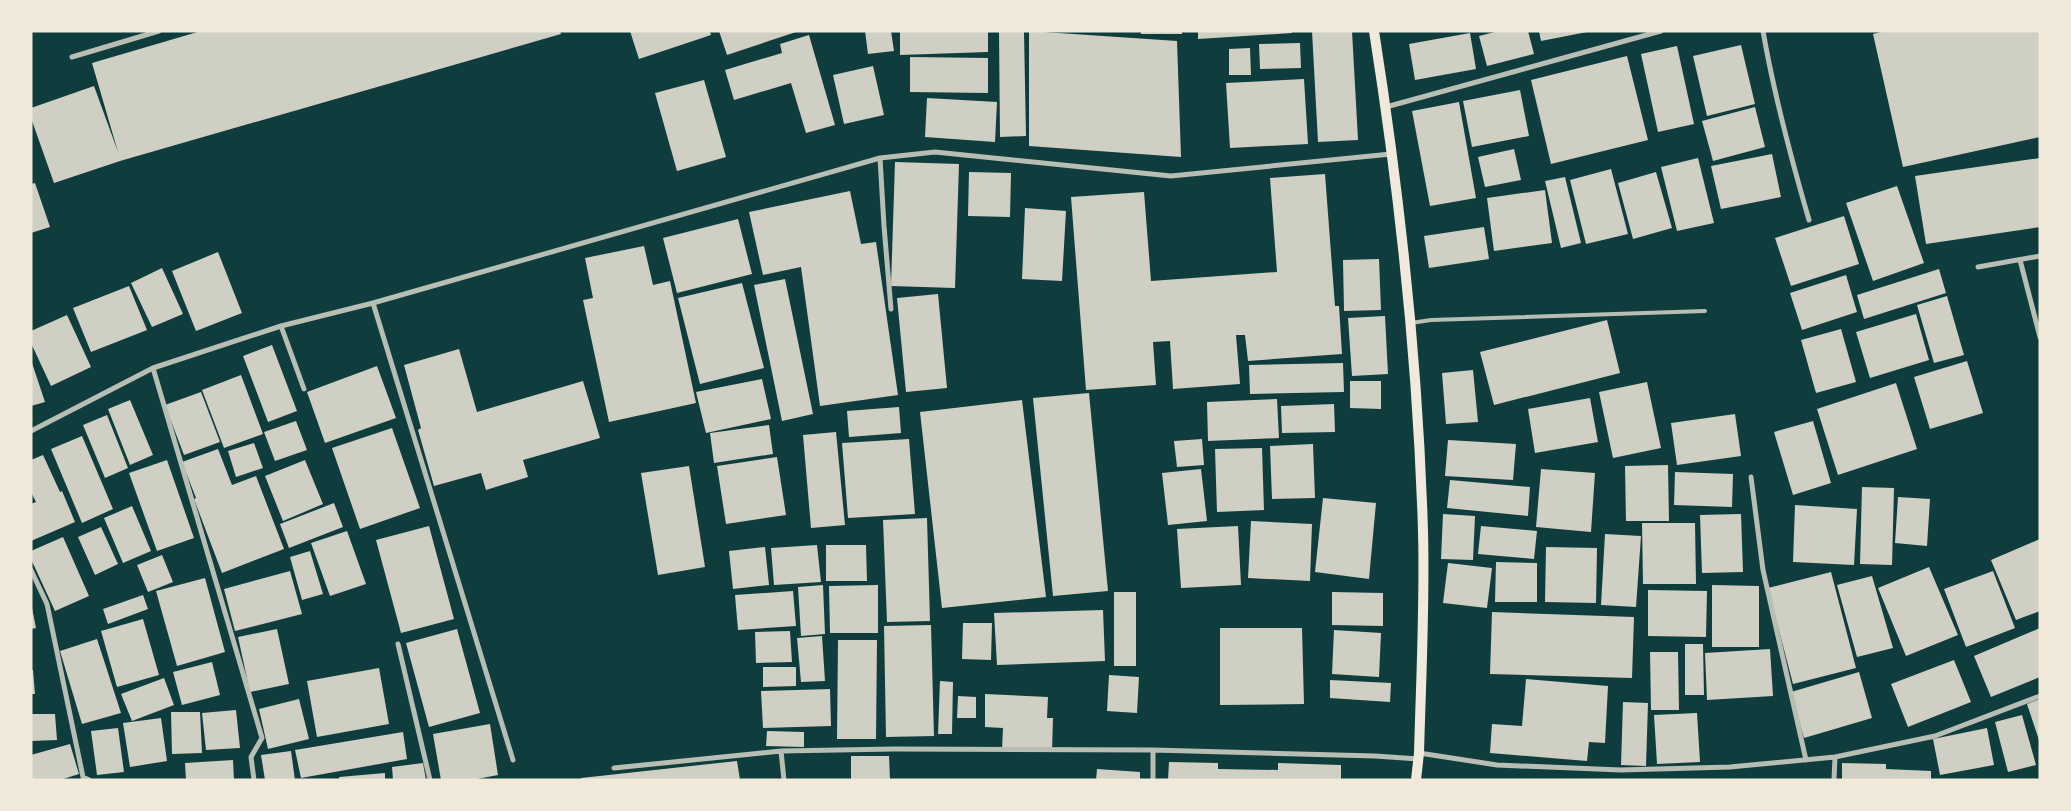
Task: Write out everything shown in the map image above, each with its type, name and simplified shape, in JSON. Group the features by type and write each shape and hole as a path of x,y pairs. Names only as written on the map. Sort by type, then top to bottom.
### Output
{"main road":[{"path":"1374,31 1386,107 1411,323 1422,531 1419,756 1416,780"}],"street":[{"path":"72,57 159,31"},
{"path":"1386,107 1661,31"},
{"path":"1763,31 1783,121 1809,220"},
{"path":"31,431 153,368 281,326 373,303 880,158 935,152 1172,176 1391,154"},
{"path":"880,158 891,309"},
{"path":"1978,267 2040,256"},
{"path":"2020,260 2040,337"},
{"path":"373,303 513,760"},
{"path":"281,326 304,389"},
{"path":"153,368 262,738 252,757 254,780"},
{"path":"1751,478 1763,570 1806,760"},
{"path":"31,570 47,604 83,777 89,780"},
{"path":"398,644 430,780"},
{"path":"614,768 781,752 894,749 1153,750 1419,756 1497,765 1621,770 1730,767 1836,757 1935,736 2040,696"},
{"path":"1153,750 1153,780"},
{"path":"781,752 784,780"},
{"path":"1834,780 1836,757"}],"lane":[{"path":"1411,323 1431,320 1704,310"}],"building":[{"path":"201,31 560,31 561,34 120,161 54,183 31,118 31,108 94,86 118,152 92,63"},
{"path":"630,31 710,31 711,35 639,59"},
{"path":"719,31 796,31 796,32 727,55"},
{"path":"865,31 891,31 894,51 868,54"},
{"path":"900,31 988,31 988,52 900,55"},
{"path":"1029,31 1177,41 1181,157 1029,146"},
{"path":"1141,31 1182,31 1182,34 1141,34"},
{"path":"1198,31 1292,31 1292,33 1198,39"},
{"path":"1312,31 1352,31 1358,140 1318,142"},
{"path":"1499,31 1528,31 1534,54 1487,66 1479,36"},
{"path":"1539,31 1587,31 1587,32 1541,41"},
{"path":"1885,31 2040,31 2040,137 1903,167 1873,34"},
{"path":"999,32 1024,32 1026,136 1000,137"},
{"path":"1470,33 1476,69 1415,80 1409,44"},
{"path":"809,35 835,125 806,133 791,83 734,100 725,70 782,53 780,44"},
{"path":"1300,43 1301,68 1260,69 1259,44"},
{"path":"1741,45 1755,104 1707,116 1693,56"},
{"path":"1677,46 1694,124 1658,132 1641,54"},
{"path":"1250,48 1251,75 1229,75 1229,49"},
{"path":"1627,56 1648,140 1551,164 1531,80"},
{"path":"910,57 988,58 988,93 910,92"},
{"path":"873,66 884,115 844,124 833,75"},
{"path":"1304,79 1308,144 1230,148 1226,83"},
{"path":"704,80 726,157 677,171 655,93"},
{"path":"1520,90 1529,136 1472,147 1463,101"},
{"path":"927,98 997,102 995,142 925,137"},
{"path":"1459,102 1476,198 1430,206 1412,111"},
{"path":"1755,107 1765,147 1713,161 1702,121"},
{"path":"1514,149 1521,180 1485,187 1478,157"},
{"path":"1772,154 1781,197 1721,209 1711,166"},
{"path":"1698,158 1714,223 1677,231 1661,167"},
{"path":"2040,158 2040,227 1926,244 1915,176"},
{"path":"895,162 959,164 955,288 891,286"},
{"path":"1611,169 1628,234 1586,244 1570,180"},
{"path":"969,172 1011,173 1010,217 968,216"},
{"path":"1656,172 1672,228 1633,239 1618,183"},
{"path":"1325,174 1335,306 1339,306 1342,354 1248,361 1245,335 1236,335 1240,384 1173,389 1170,341 1153,342 1156,385 1086,390 1071,197 1144,192 1151,281 1277,272 1270,178"},
{"path":"1565,177 1581,243 1561,248 1545,181"},
{"path":"35,183 50,227 31,233 31,184"},
{"path":"1897,186 1924,263 1873,281 1846,203"},
{"path":"1545,190 1552,243 1494,251 1487,198"},
{"path":"850,191 861,244 876,242 898,395 820,406 801,267 763,275 749,212"},
{"path":"1025,208 1066,211 1062,281 1022,279"},
{"path":"1844,216 1859,264 1791,286 1775,238"},
{"path":"738,219 752,274 677,293 663,238"},
{"path":"1484,227 1489,259 1429,268 1424,236"},
{"path":"644,246 653,285 670,281 696,403 609,422 583,300 593,298 585,258"},
{"path":"218,252 242,313 196,331 172,271"},
{"path":"1379,259 1381,310 1344,311 1343,260"},
{"path":"162,268 183,314 152,327 131,283"},
{"path":"1939,269 1946,293 1864,319 1857,295"},
{"path":"1846,275 1857,312 1802,330 1790,293"},
{"path":"785,279 813,414 782,421 754,285"},
{"path":"742,283 764,368 700,384 678,298"},
{"path":"129,286 147,330 91,352 73,308"},
{"path":"938,294 947,388 906,392 897,298"},
{"path":"1947,296 1964,355 1934,363 1917,305"},
{"path":"1916,314 1929,360 1870,378 1856,332"},
{"path":"67,315 91,367 51,386 31,343 31,331"},
{"path":"1385,316 1388,374 1352,376 1348,318"},
{"path":"1607,320 1620,373 1494,405 1480,352"},
{"path":"1841,329 1856,382 1816,393 1801,340"},
{"path":"272,345 297,411 268,422 243,356"},
{"path":"459,349 477,412 583,381 600,438 523,460 528,477 486,490 481,473 434,486 418,430 421,428 404,365"},
{"path":"31,360 45,402 31,406"},
{"path":"1967,361 1983,413 1930,429 1914,377"},
{"path":"1343,363 1344,392 1250,394 1249,365"},
{"path":"377,366 396,418 325,443 307,392"},
{"path":"1473,370 1478,422 1446,424 1442,373"},
{"path":"241,375 263,434 224,448 202,390"},
{"path":"762,379 771,419 706,433 696,392"},
{"path":"1350,381 1381,381 1381,409 1350,408"},
{"path":"1647,382 1661,448 1613,458 1599,392"},
{"path":"1896,383 1917,449 1838,475 1817,409"},
{"path":"201,392 220,442 184,455 165,405"},
{"path":"1089,393 1108,591 1053,596 1033,398"},
{"path":"1590,398 1598,442 1535,453 1528,409"},
{"path":"1277,399 1279,438 1208,441 1207,402"},
{"path":"130,400 153,455 130,465 108,409"},
{"path":"1022,400 1046,597 942,608 920,412"},
{"path":"1334,404 1335,432 1282,433 1281,406"},
{"path":"899,407 901,433 849,437 847,411"},
{"path":"1735,414 1741,456 1677,465 1671,423"},
{"path":"107,415 128,468 105,478 83,425"},
{"path":"296,421 307,450 275,461 264,432"},
{"path":"1813,421 1831,483 1793,495 1774,432"},
{"path":"769,425 773,454 714,463 710,433"},
{"path":"392,428 420,508 360,529 332,448"},
{"path":"836,432 845,525 811,528 803,435"},
{"path":"82,436 113,509 82,523 51,449"},
{"path":"909,439 915,514 848,518 842,443"},
{"path":"1202,439 1204,465 1177,467 1174,441"},
{"path":"1448,440 1516,444 1513,480 1445,476"},
{"path":"254,443 263,468 236,477 228,451"},
{"path":"1313,444 1315,498 1272,499 1270,446"},
{"path":"1262,448 1264,510 1217,512 1215,449"},
{"path":"218,449 232,485 256,476 284,549 222,573 182,462"},
{"path":"43,455 60,492 62,491 75,522 31,541 31,504 36,502 31,492 31,460"},
{"path":"777,457 786,515 726,524 717,466"},
{"path":"167,460 194,538 157,551 129,473"},
{"path":"305,460 323,504 283,521 265,476"},
{"path":"1668,465 1669,521 1626,521 1625,466"},
{"path":"689,466 705,567 658,575 641,473"},
{"path":"1201,469 1207,521 1168,525 1162,473"},
{"path":"1541,469 1595,473 1591,532 1536,527"},
{"path":"1675,472 1733,474 1732,507 1674,505"},
{"path":"1450,480 1530,487 1528,516 1447,508"},
{"path":"1862,487 1894,488 1892,565 1860,564"},
{"path":"1898,497 1930,499 1927,546 1895,543"},
{"path":"1323,498 1376,503 1369,579 1315,572"},
{"path":"334,503 343,527 289,548 280,524"},
{"path":"1795,505 1857,509 1854,565 1793,562"},
{"path":"132,506 151,551 123,563 104,518"},
{"path":"1443,514 1475,516 1473,560 1441,559"},
{"path":"1741,514 1743,572 1702,573 1700,515"},
{"path":"927,518 930,621 887,622 883,520"},
{"path":"1251,521 1312,524 1310,581 1248,578"},
{"path":"1642,523 1695,523 1696,584 1643,584"},
{"path":"429,526 454,619 401,633 376,540"},
{"path":"1238,526 1241,585 1181,588 1177,529"},
{"path":"1481,526 1537,531 1534,559 1478,554"},
{"path":"101,527 118,564 95,575 78,537"},
{"path":"347,531 366,584 330,596 311,543"},
{"path":"1605,534 1641,536 1636,607 1601,605"},
{"path":"63,537 89,596 55,611 31,559 31,551"},
{"path":"2040,539 2040,611 2016,620 1991,560"},
{"path":"817,545 821,582 774,585 771,548"},
{"path":"826,545 866,545 867,581 826,581"},
{"path":"765,547 769,585 733,589 729,551"},
{"path":"1546,547 1597,548 1596,603 1545,602"},
{"path":"310,551 323,594 302,600 290,557"},
{"path":"162,555 173,582 148,592 137,565"},
{"path":"1496,562 1537,563 1537,602 1495,602"},
{"path":"1448,563 1492,568 1487,608 1443,603"},
{"path":"1929,567 1958,635 1906,656 1878,588"},
{"path":"290,571 302,614 235,631 224,589"},
{"path":"1993,571 2015,628 1966,647 1944,589"},
{"path":"1831,572 1856,668 1793,684 1768,588"},
{"path":"1872,576 1893,648 1857,657 1837,585"},
{"path":"205,578 225,652 177,666 156,591"},
{"path":"823,585 825,634 801,636 798,587"},
{"path":"878,585 878,633 830,633 829,586"},
{"path":"1712,585 1759,586 1759,647 1712,647"},
{"path":"1648,590 1707,591 1706,637 1648,636"},
{"path":"793,591 796,626 738,630 735,595"},
{"path":"1114,592 1136,592 1136,666 1114,666"},
{"path":"1332,592 1383,593 1383,626 1332,625"},
{"path":"143,595 148,609 108,624 103,609"},
{"path":"31,603 36,628 31,629"},
{"path":"1103,610 1105,661 997,665 994,613"},
{"path":"1492,612 1634,617 1632,678 1490,674"},
{"path":"143,619 159,675 117,687 101,631"},
{"path":"963,623 992,623 991,660 962,659"},
{"path":"931,625 934,736 886,737 884,626"},
{"path":"1220,628 1302,628 1304,704 1220,705"},
{"path":"2040,628 2040,677 1991,697 1974,656"},
{"path":"277,629 289,684 250,692 238,637"},
{"path":"457,629 480,713 429,727 406,643"},
{"path":"1334,630 1381,633 1379,677 1332,674"},
{"path":"790,631 792,662 756,663 755,632"},
{"path":"822,636 825,681 801,682 797,638"},
{"path":"97,639 121,713 82,724 60,651"},
{"path":"838,640 877,640 876,739 837,739"},
{"path":"1685,644 1703,644 1704,695 1685,695"},
{"path":"1770,649 1773,696 1707,700 1705,653"},
{"path":"1650,652 1678,652 1679,710 1651,710"},
{"path":"1954,660 1971,702 1908,727 1891,684"},
{"path":"212,662 220,695 182,705 173,672"},
{"path":"763,667 796,667 796,686 763,687"},
{"path":"379,668 389,724 317,737 307,681"},
{"path":"31,670 33,670 35,694 31,694"},
{"path":"1859,672 1872,718 1804,738 1791,692"},
{"path":"1109,675 1139,677 1137,713 1107,711"},
{"path":"164,678 174,705 132,721 121,694"},
{"path":"1526,679 1608,686 1605,743 1589,742 1587,761 1490,753 1492,724 1522,726"},
{"path":"1330,680 1391,683 1390,702 1330,698"},
{"path":"940,681 953,682 952,734 938,734"},
{"path":"830,689 831,726 763,728 761,691"},
{"path":"985,694 1048,697 1047,718 1053,718 1052,752 1002,750 1003,728 985,727"},
{"path":"958,696 976,697 976,718 957,718"},
{"path":"299,699 309,739 268,749 259,709"},
{"path":"2040,699 2040,740 2039,740 2027,704"},
{"path":"1623,702 1648,703 1646,766 1621,765"},
{"path":"236,710 240,748 206,750 202,713"},
{"path":"171,712 200,712 202,753 172,754"},
{"path":"1697,713 1700,762 1657,764 1654,715"},
{"path":"31,714 55,714 57,740 31,741"},
{"path":"2022,715 2036,765 2008,772 1995,722"},
{"path":"161,718 167,761 130,767 123,723"},
{"path":"490,724 498,775 472,780 441,780 433,734"},
{"path":"118,728 124,772 97,775 91,731"},
{"path":"1987,728 1994,765 1940,775 1933,739"},
{"path":"767,731 804,732 804,747 766,746"},
{"path":"403,732 407,759 301,778 295,750"},
{"path":"70,744 79,774 60,780 31,780 31,755"},
{"path":"291,751 295,780 265,780 261,755"},
{"path":"851,756 889,756 890,780 851,780"},
{"path":"233,760 234,780 186,780 185,763"},
{"path":"737,761 740,780 581,780 581,778"},
{"path":"1169,762 1218,763 1218,769 1278,770 1278,763 1341,765 1341,780 1168,780"},
{"path":"423,763 426,780 393,780 392,767"},
{"path":"1842,763 1886,764 1886,769 1931,771 1931,780 1842,780"},
{"path":"1097,769 1140,772 1140,780 1096,780"},
{"path":"385,773 385,780 339,780 339,777"}]}
